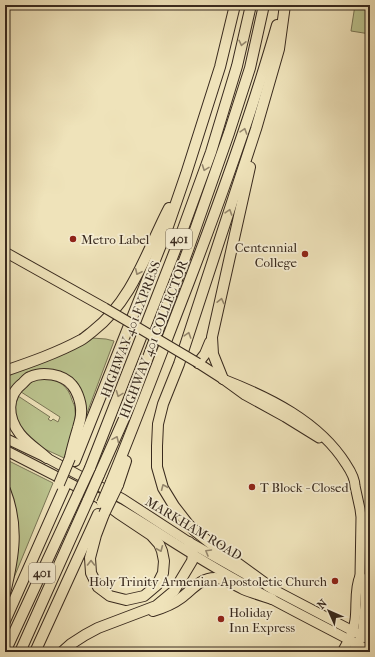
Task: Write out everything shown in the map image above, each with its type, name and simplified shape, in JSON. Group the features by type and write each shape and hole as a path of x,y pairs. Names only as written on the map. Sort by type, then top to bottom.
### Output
{"highway":[{"name":"HIGHWAY 401 COLLECTOR","path":"73,459 165,235 220,67 235,5"},
{"name":"HIGHWAY 401 EXPRESS","path":"5,652 90,468 173,255 211,152 237,66 251,5"},
{"name":"HIGHWAY 401 EXPRESS","path":"20,652 131,403 188,250 229,133 250,68 264,5"},
{"name":"HIGHWAY 401 COLLECTOR","path":"35,652 114,484 232,167 284,5"},
{"path":"273,588 220,550 188,524 174,506 164,488 157,467 157,446 158,424 163,404 179,364 256,129 279,49 284,5"},
{"path":"198,363 205,354 212,337 254,147 256,129"},
{"path":"8,371 82,340 103,324 122,302 136,278 186,174"},
{"path":"212,337 213,354 223,379"},
{"path":"47,458 19,433 11,417 10,403 18,386 30,377 42,374 54,375 65,379 72,385 77,394 82,414 73,459"},
{"name":"401","path":"5,621 54,510 62,485 73,459"},
{"path":"5,490 12,509 14,530 13,553 5,593"},
{"path":"99,498 118,513 151,535 159,544 164,561 163,573 157,585 144,596 126,600 110,596 98,587 91,573 90,558 102,512"},
{"path":"62,652 71,644 98,628 156,606 174,591 192,561 193,554 189,542"},
{"path":"128,617 158,610 170,605 203,581 215,578 272,599"}],"main road":[{"path":"5,252 105,308 198,363 245,395 280,409 307,431 319,434 340,455 350,470 355,483 361,517 360,576 357,583 355,621 358,638 352,652"},
{"name":"MARKHAM ROAD","path":"5,438 47,458 123,499 189,542 273,588 358,638 370,650"},
{"name":"MARKHAM ROAD","path":"5,450 132,516 193,554 272,599 358,638"},
{"path":"342,652 358,638"}],"green space":[{"path":"355,5 370,5 370,34 351,31"},
{"path":"92,338 114,341 84,421 68,379 27,374 13,385 5,400 5,376"},
{"path":"45,378 55,380 62,384 68,391 75,407 75,421 64,458 41,447 33,441 22,428 15,415 15,407 18,396 50,417 48,419 51,421 53,419 58,422 60,417 18,390 33,379"},
{"path":"5,459 53,483 13,580 11,581 8,490 5,484"}],"place":[{"name":"Metro Label","path":"73,239"},
{"name":"Centennial College","path":"305,254"},
{"name":"T Block - Closed","path":"252,487"},
{"name":"Holy Trinity Armenian Apostoletic Church","path":"335,581"},
{"name":"Holiday Inn Express","path":"221,619"}]}
